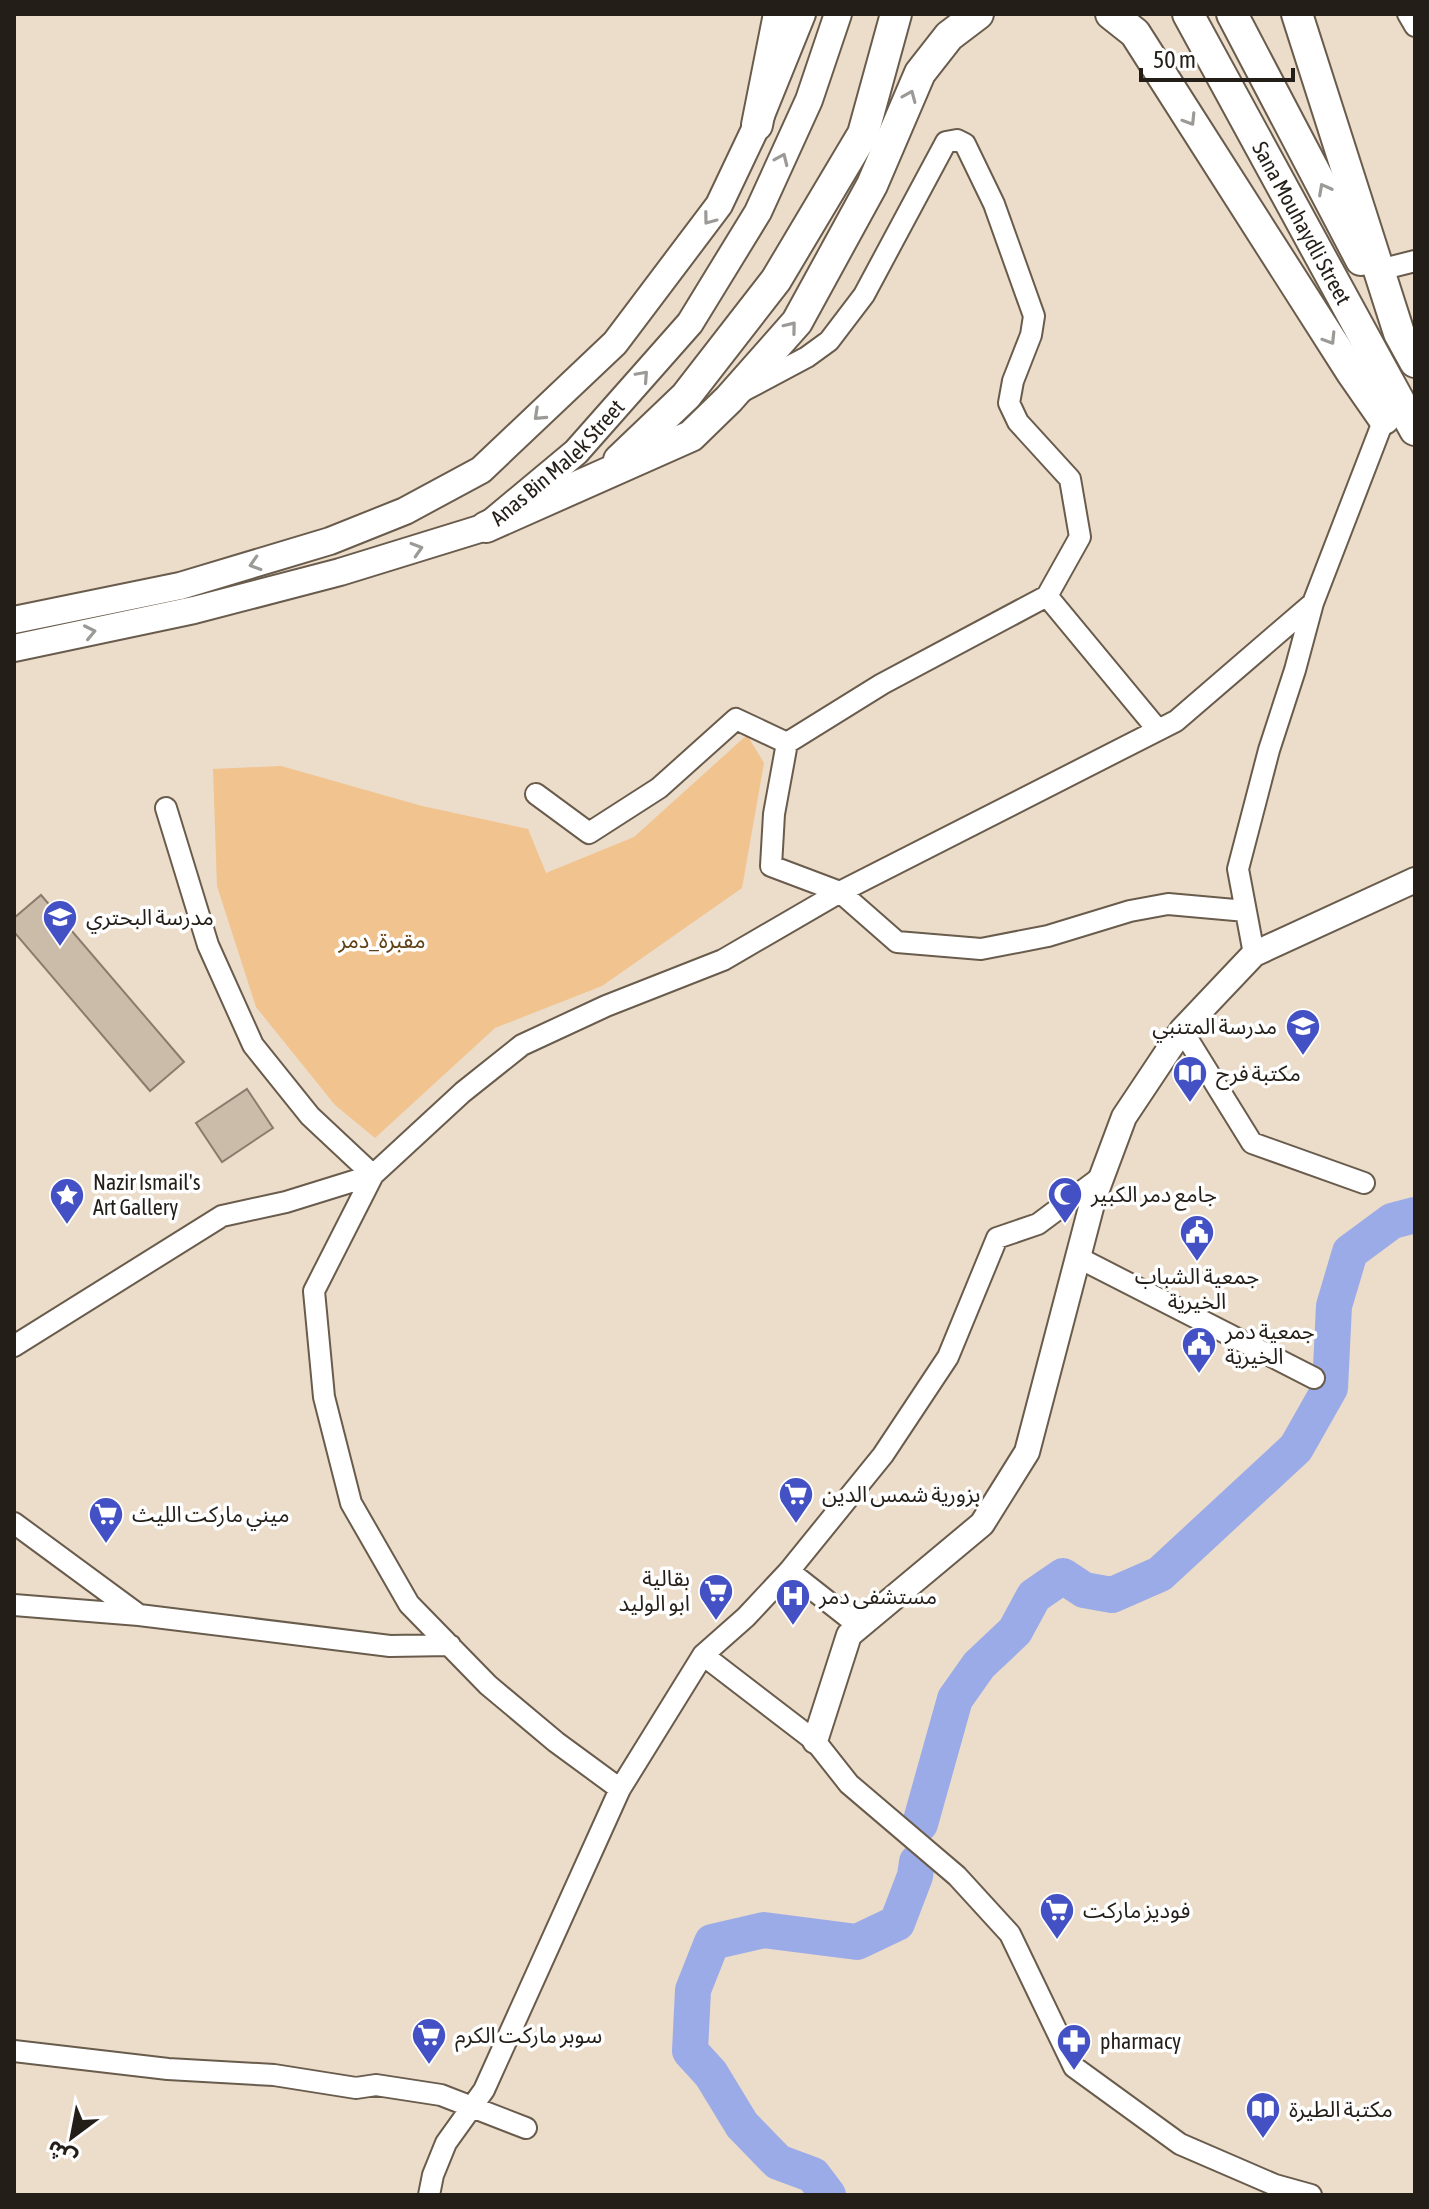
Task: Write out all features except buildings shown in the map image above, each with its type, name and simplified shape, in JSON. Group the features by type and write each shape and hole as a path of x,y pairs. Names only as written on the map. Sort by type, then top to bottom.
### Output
{"main road":[{"path":"757,125 779,14"},
{"name":"Anas Bin Malek Street","path":"14,620 180,586 330,541 405,511 481,470 615,343 719,205 757,125 802,14"},
{"name":"Anas Bin Malek Street","path":"14,648 194,610 340,572 486,527 576,452 690,323 758,212 809,100 838,14"},
{"path":"602,477 686,396 776,280 863,134 896,14"},
{"path":"486,527 691,436 729,399 797,322 872,185 920,73 949,36 978,14"},
{"path":"1111,14 1135,33 1352,373 1404,417"},
{"name":"Sana Mouhaydli Street","path":"1188,14 1404,417"},
{"name":"Sana Mouhaydli Street","path":"1232,14 1399,333"},
{"path":"1297,14 1399,333 1415,362"},
{"path":"330,541 340,572"}],"street":[{"path":"1408,14 1415,26"},
{"path":"729,399 807,357 829,341 864,295 946,142 961,141 965,144 994,204 1034,316 1009,403 1018,422 1070,479 1080,537 1047,596 882,684 787,743 774,814 771,866 840,892 897,942 981,949 1048,936 1130,911 1168,904 1246,911"},
{"path":"1379,270 1415,261"},
{"path":"1254,954 1238,869 1269,750 1313,603 1404,417"},
{"path":"1047,596 1158,730"},
{"path":"620,1789 556,1742 488,1685 409,1604 351,1503 324,1397 314,1291 373,1175 463,1092 522,1045 606,1006 723,960 840,892 1176,721 1313,603"},
{"path":"536,794 589,833 659,788 736,719 787,743"},
{"path":"166,808 208,945 253,1045 310,1116 373,1175"},
{"path":"815,1741 849,1635 982,1524 1027,1452 1101,1177 1124,1117 1182,1030 1254,954 1415,880"},
{"path":"1182,1030 1252,1143 1364,1183"},
{"path":"14,1346 222,1216 286,1202 373,1175"},
{"path":"429,2195 433,2175 446,2143 484,2090 620,1789 703,1655 746,1617 789,1571 883,1455 948,1357 997,1238 1038,1224 1101,1177"},
{"path":"1077,1257 1314,1378"},
{"path":"14,1523 139,1615"},
{"path":"789,1571 859,1626"},
{"path":"14,1605 139,1615 390,1646 450,1645"},
{"path":"703,1655 815,1741 849,1784 957,1876 1010,1934 1074,2067 1180,2144 1272,2190 1311,2195"},
{"path":"14,2051 168,2069 274,2075 356,2088 376,2085 441,2095 526,2128"}],"green space":[{"name":"مقبرة_دمر","path":"747,735 764,763 742,888 602,986 495,1028 375,1138 335,1105 256,1007 217,886 213,769 281,766 422,806 528,829 546,873 634,837"}],"waterway":[{"path":"920,1824 955,1699 979,1665 1015,1631 1034,1596 1063,1576 1084,1590 1112,1595 1160,1574 1296,1448 1330,1388 1334,1306 1350,1252 1392,1221 1415,1215"},
{"path":"828,2195 813,2175 778,2162 742,2125 711,2074 690,2051 693,1990 712,1942 764,1930 857,1942 897,1923 915,1876 917,1862"}],"place":[{"name":"مدرسة البحتري","path":"60,948"},
{"name":"مدرسة المتنبي","path":"1303,1057"},
{"name":"مكتبة فرح","path":"1190,1104"},
{"name":"جامع دمر الكبير","path":"1065,1225"},
{"name":"Nazir Ismail's Art Gallery","path":"67,1226"},
{"name":"جمعية الشباب الخيرية","path":"1197,1263"},
{"name":"جمعية دمر الخيرية","path":"1199,1375"},
{"name":"بزورية شمس الدين","path":"796,1525"},
{"name":"ميني ماركت الليث","path":"106,1545"},
{"name":"بقالية ابو الوليد","path":"716,1622"},
{"name":"مستشفى دمر","path":"793,1627"},
{"name":"فوديز ماركت","path":"1057,1941"},
{"name":"سوبر ماركت الكرم","path":"429,2066"},
{"name":"pharmacy","path":"1074,2072"},
{"name":"مكتبة الطيرة","path":"1263,2140"}]}
